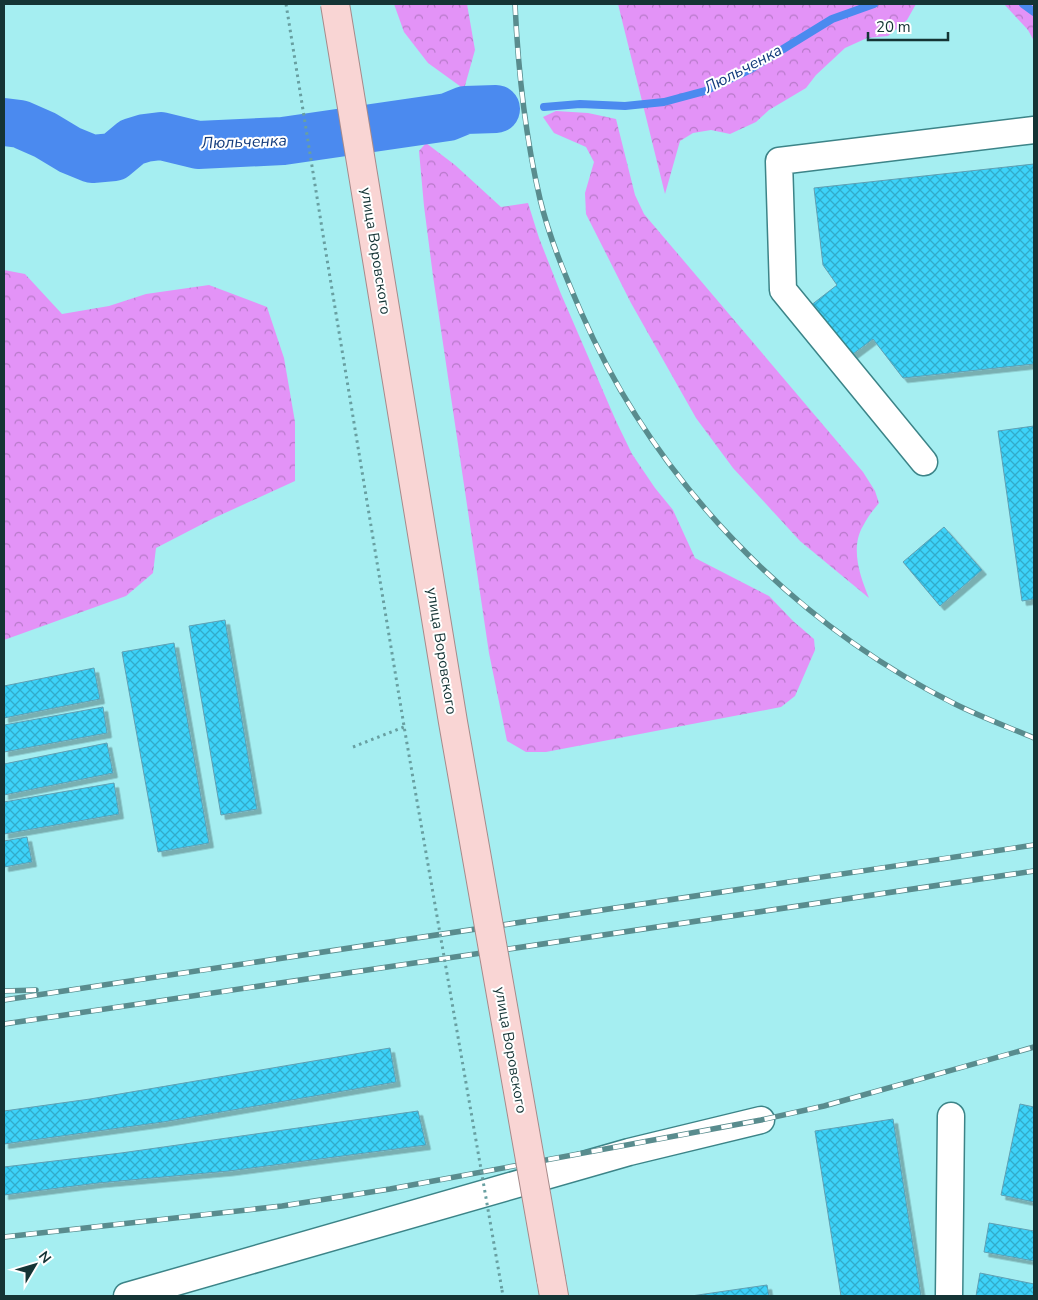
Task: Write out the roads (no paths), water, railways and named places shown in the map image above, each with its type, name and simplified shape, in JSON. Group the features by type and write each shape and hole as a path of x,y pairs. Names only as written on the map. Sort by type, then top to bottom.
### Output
{"main road":[{"name":"улица Воровского","path":"335,4 455,732 553,1288"}],"street":[{"path":"924,462 783,290 779,161 1034,130"},
{"path":"949,1296 951,1116"},
{"path":"127,1296 628,1152 761,1120"}],"waterway":[{"name":"Люльченка","path":"544,107 580,104 625,106 664,102 705,91 749,70 832,19 874,4"},
{"name":"Люльченка","path":"1023,4 1034,12"},
{"name":"Люльченка","path":"4,122 20,124 45,135 70,150 92,159 114,157 132,142 161,136 198,145 283,141 448,117 465,110 496,109"}],"railway":[{"path":"515,4 520,78 526,127 540,199 548,227 563,270 581,312 611,374 647,433 688,488 734,540 784,588 838,632 895,671 955,704 1034,738"},
{"path":"4,1000 1034,845"},
{"path":"4,1024 1034,871"},
{"path":"4,991 36,990"},
{"path":"4,1237 282,1206 390,1189 761,1120 824,1106 1034,1047"}]}
